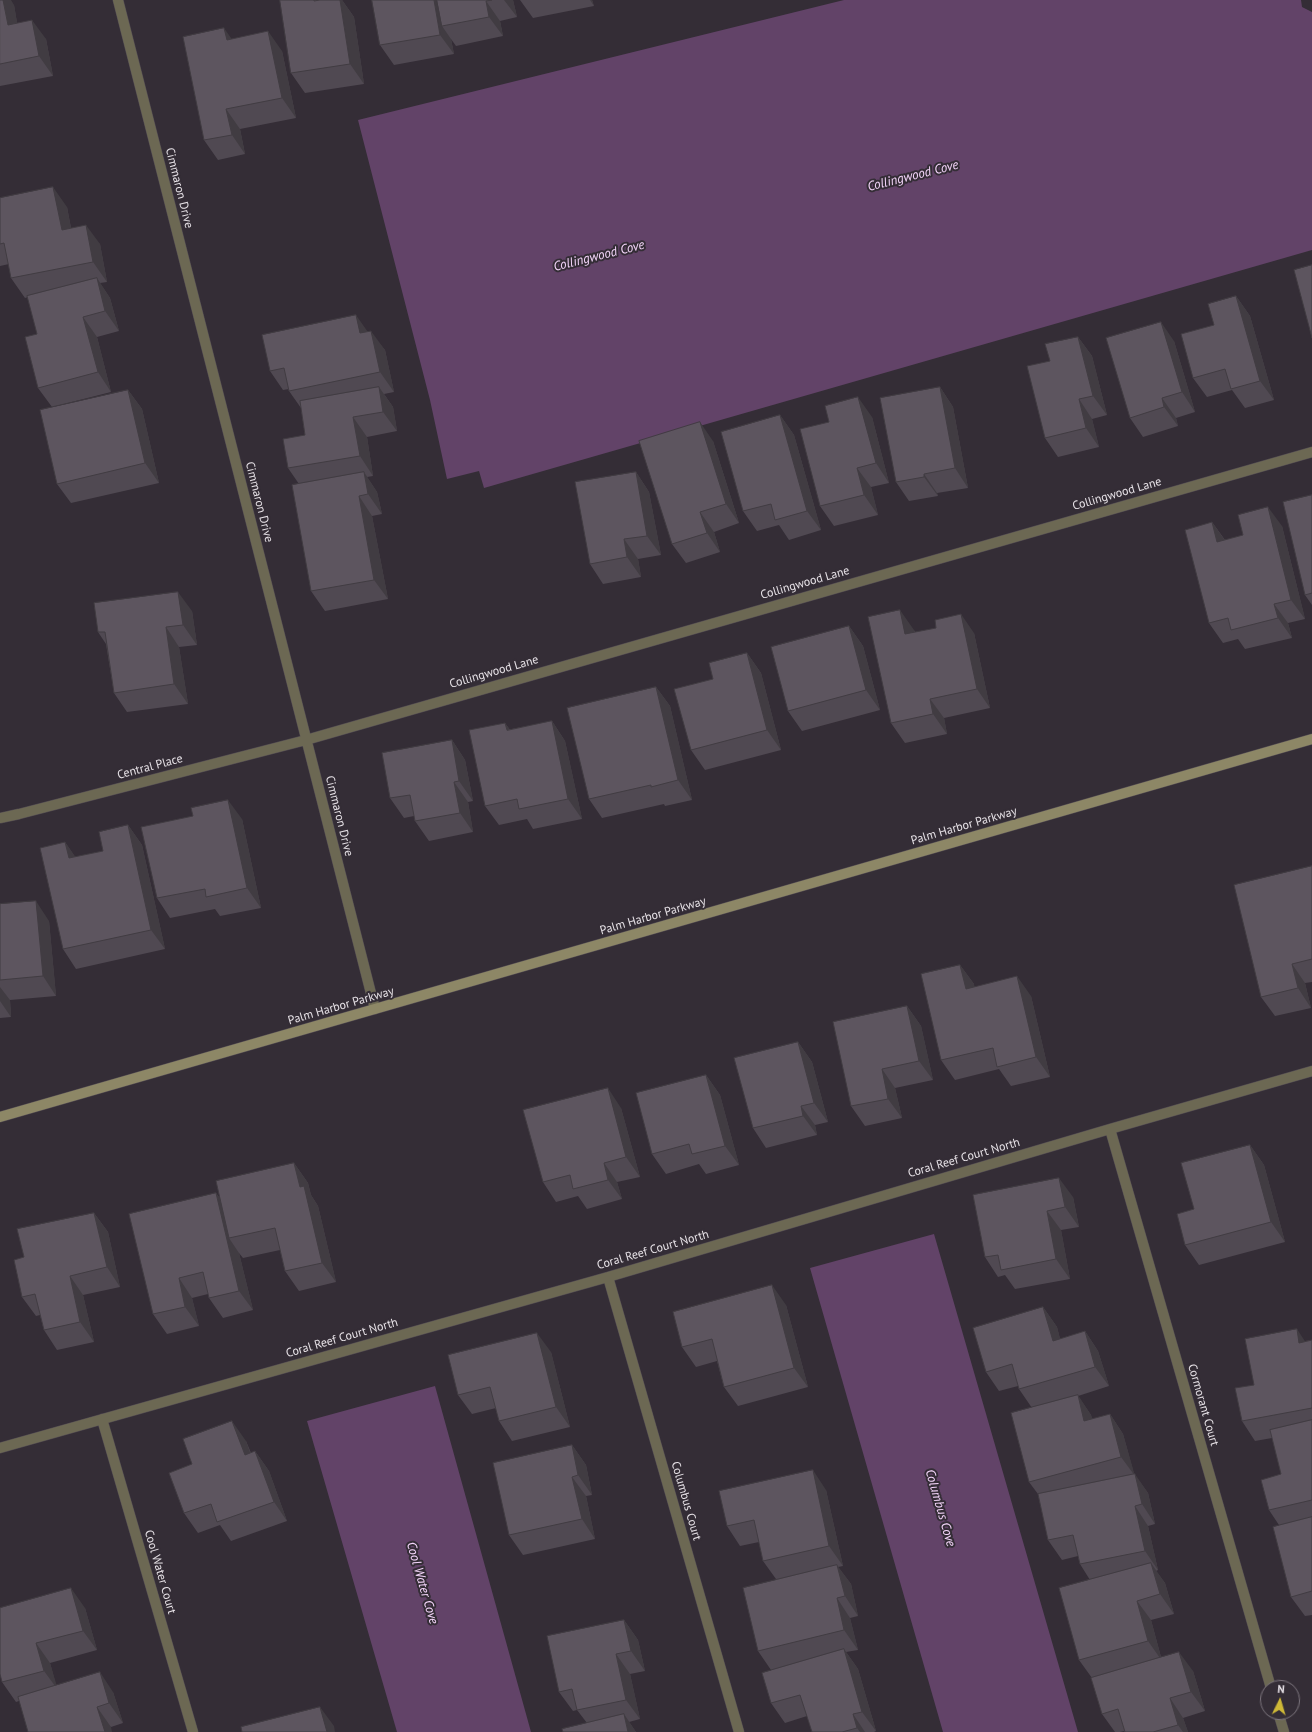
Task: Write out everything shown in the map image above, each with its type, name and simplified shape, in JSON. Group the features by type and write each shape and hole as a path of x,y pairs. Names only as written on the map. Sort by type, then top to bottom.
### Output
{"street":[{"name":"Cimmaron Drive","path":"118,0 376,1010"},
{"name":"Collingwood Lane","path":"306,740 1312,452"},
{"name":"Palm Harbor Parkway","path":"0,1117 376,1010 1312,739"},
{"name":"Central Place","path":"0,818 306,740"},
{"name":"Coral Reef Court North","path":"0,1448 608,1277 1312,1071"},
{"name":"Cormorant Court","path":"1110,1129 1269,1680"},
{"name":"Columbus Court","path":"608,1277 739,1732"},
{"name":"Cool Water Court","path":"102,1419 192,1732"},
{"path":"1280,1720 1284,1732"}],"water":[{"name":"Collingwood Cove","path":"844,0 1301,0 1302,7 1312,12 1312,250 484,488 479,471 447,479 430,400 358,120"},
{"name":"Columbus Cove","path":"934,1234 1078,1732 943,1732 810,1268"},
{"name":"Cool Water Cove","path":"435,1386 531,1732 397,1732 307,1421"}],"building":[{"path":"0,0 3,0 8,25 32,20 39,56 0,64"},
{"path":"280,0 340,0 350,64 291,73"},
{"path":"372,0 434,0 440,35 380,45"},
{"path":"437,0 492,0 486,1 489,17 442,26"},
{"path":"224,28 227,40 268,31 282,98 226,109 232,135 204,140 183,37"},
{"path":"53,187 62,230 86,225 93,262 11,278 4,243 0,244 0,198"},
{"path":"1312,265 1312,338 1294,270"},
{"path":"97,278 105,311 83,317 98,372 38,388 25,337 37,334 27,296"},
{"path":"1236,296 1260,381 1231,389 1225,369 1193,378 1181,334 1214,325 1208,304"},
{"path":"356,315 360,333 371,331 380,372 289,391 284,368 270,371 262,335"},
{"path":"1161,322 1182,392 1162,398 1164,407 1130,418 1106,338"},
{"path":"1078,337 1093,396 1079,399 1086,428 1045,438 1027,366 1050,361 1045,344"},
{"path":"379,387 383,412 353,417 360,456 288,468 283,439 305,435 300,401"},
{"path":"940,387 955,468 924,474 924,477 896,482 880,398"},
{"path":"128,390 145,463 57,484 40,410"},
{"path":"858,397 876,463 857,468 864,495 820,506 800,429 829,422 825,406"},
{"path":"780,415 807,511 775,520 771,504 743,511 721,432"},
{"path":"700,422 726,504 700,512 707,533 672,544 639,441"},
{"path":"364,472 368,494 359,496 374,580 311,591 292,485"},
{"path":"636,472 647,536 624,539 627,557 590,564 575,482"},
{"path":"1312,495 1312,593 1305,595 1283,502"},
{"path":"1268,507 1291,600 1274,604 1278,618 1231,630 1228,618 1209,623 1185,530 1212,522 1217,542 1243,535 1238,515"},
{"path":"178,592 183,625 166,627 174,684 114,693 105,632 98,632 94,603"},
{"path":"900,610 905,634 936,628 935,620 961,614 977,689 930,699 933,714 891,723 868,617"},
{"path":"849,626 866,690 788,711 771,647"},
{"path":"747,653 767,730 691,750 674,689 713,679 709,663"},
{"path":"656,687 678,780 651,787 651,785 589,799 567,708"},
{"path":"552,721 568,799 519,809 517,799 485,806 469,730 505,723 507,730"},
{"path":"452,740 459,781 454,782 460,813 415,821 410,795 390,798 382,753"},
{"path":"228,800 247,888 206,897 205,889 157,898 141,827 193,816 191,808"},
{"path":"128,825 151,930 63,949 40,848 65,842 69,858 103,851 99,832"},
{"path":"1312,866 1312,959 1292,964 1298,988 1261,997 1234,885"},
{"path":"36,901 43,976 0,980 0,904"},
{"path":"960,965 966,989 1017,976 1036,1057 997,1067 993,1048 941,1060 921,974"},
{"path":"907,1006 919,1061 882,1069 888,1099 851,1106 833,1022"},
{"path":"798,1042 814,1103 801,1106 803,1116 753,1128 734,1058"},
{"path":"706,1075 725,1146 692,1154 689,1144 652,1154 636,1093"},
{"path":"608,1088 626,1157 604,1163 608,1180 573,1189 570,1175 543,1182 523,1110"},
{"path":"1250,1145 1271,1222 1185,1245 1177,1214 1194,1209 1181,1163"},
{"path":"294,1163 300,1187 304,1186 322,1263 285,1271 275,1228 229,1238 216,1181"},
{"path":"1059,1178 1065,1207 1047,1211 1056,1259 1001,1270 998,1255 985,1257 973,1195"},
{"path":"216,1193 239,1291 209,1298 203,1272 179,1278 185,1307 153,1314 129,1214"},
{"path":"94,1213 107,1267 70,1276 80,1322 44,1330 35,1294 22,1297 14,1260 24,1257 17,1229"},
{"path":"772,1285 794,1368 724,1387 712,1339 682,1347 673,1312"},
{"path":"1043,1307 1053,1341 1085,1331 1095,1367 1019,1389 1012,1364 986,1372 973,1328"},
{"path":"1297,1329 1299,1343 1312,1340 1312,1408 1242,1421 1235,1388 1254,1385 1245,1339"},
{"path":"537,1333 556,1407 499,1421 490,1387 458,1395 448,1355"},
{"path":"1078,1395 1084,1421 1110,1414 1121,1457 1029,1482 1011,1413"},
{"path":"1312,1420 1312,1500 1269,1510 1261,1480 1281,1474 1270,1430"},
{"path":"232,1421 245,1455 255,1451 274,1502 217,1522 211,1504 184,1513 169,1473 192,1464 183,1439"},
{"path":"572,1445 578,1475 572,1477 582,1519 509,1535 493,1463"},
{"path":"813,1470 829,1546 763,1561 754,1520 727,1526 719,1491"},
{"path":"1135,1474 1142,1504 1135,1506 1145,1551 1080,1564 1073,1535 1048,1540 1038,1494"},
{"path":"1312,1517 1312,1591 1291,1597 1273,1527"},
{"path":"1151,1563 1160,1594 1137,1601 1148,1641 1079,1660 1059,1588"},
{"path":"837,1565 845,1596 837,1598 844,1630 758,1651 743,1588"},
{"path":"71,1588 83,1631 36,1643 44,1671 2,1682 0,1674 0,1608"},
{"path":"624,1620 631,1651 616,1654 626,1700 577,1710 572,1689 559,1692 547,1636"},
{"path":"844,1649 862,1712 853,1714 857,1728 842,1732 812,1732 800,1695 771,1703 762,1673"},
{"path":"1179,1652 1191,1692 1170,1698 1178,1725 1153,1732 1125,1732 1118,1709 1102,1714 1091,1678"},
{"path":"100,1672 109,1703 97,1707 105,1732 28,1732 18,1697"},
{"path":"320,1707 327,1732 242,1732 241,1727"},
{"path":"624,1714 628,1732 563,1732 562,1729"}]}
